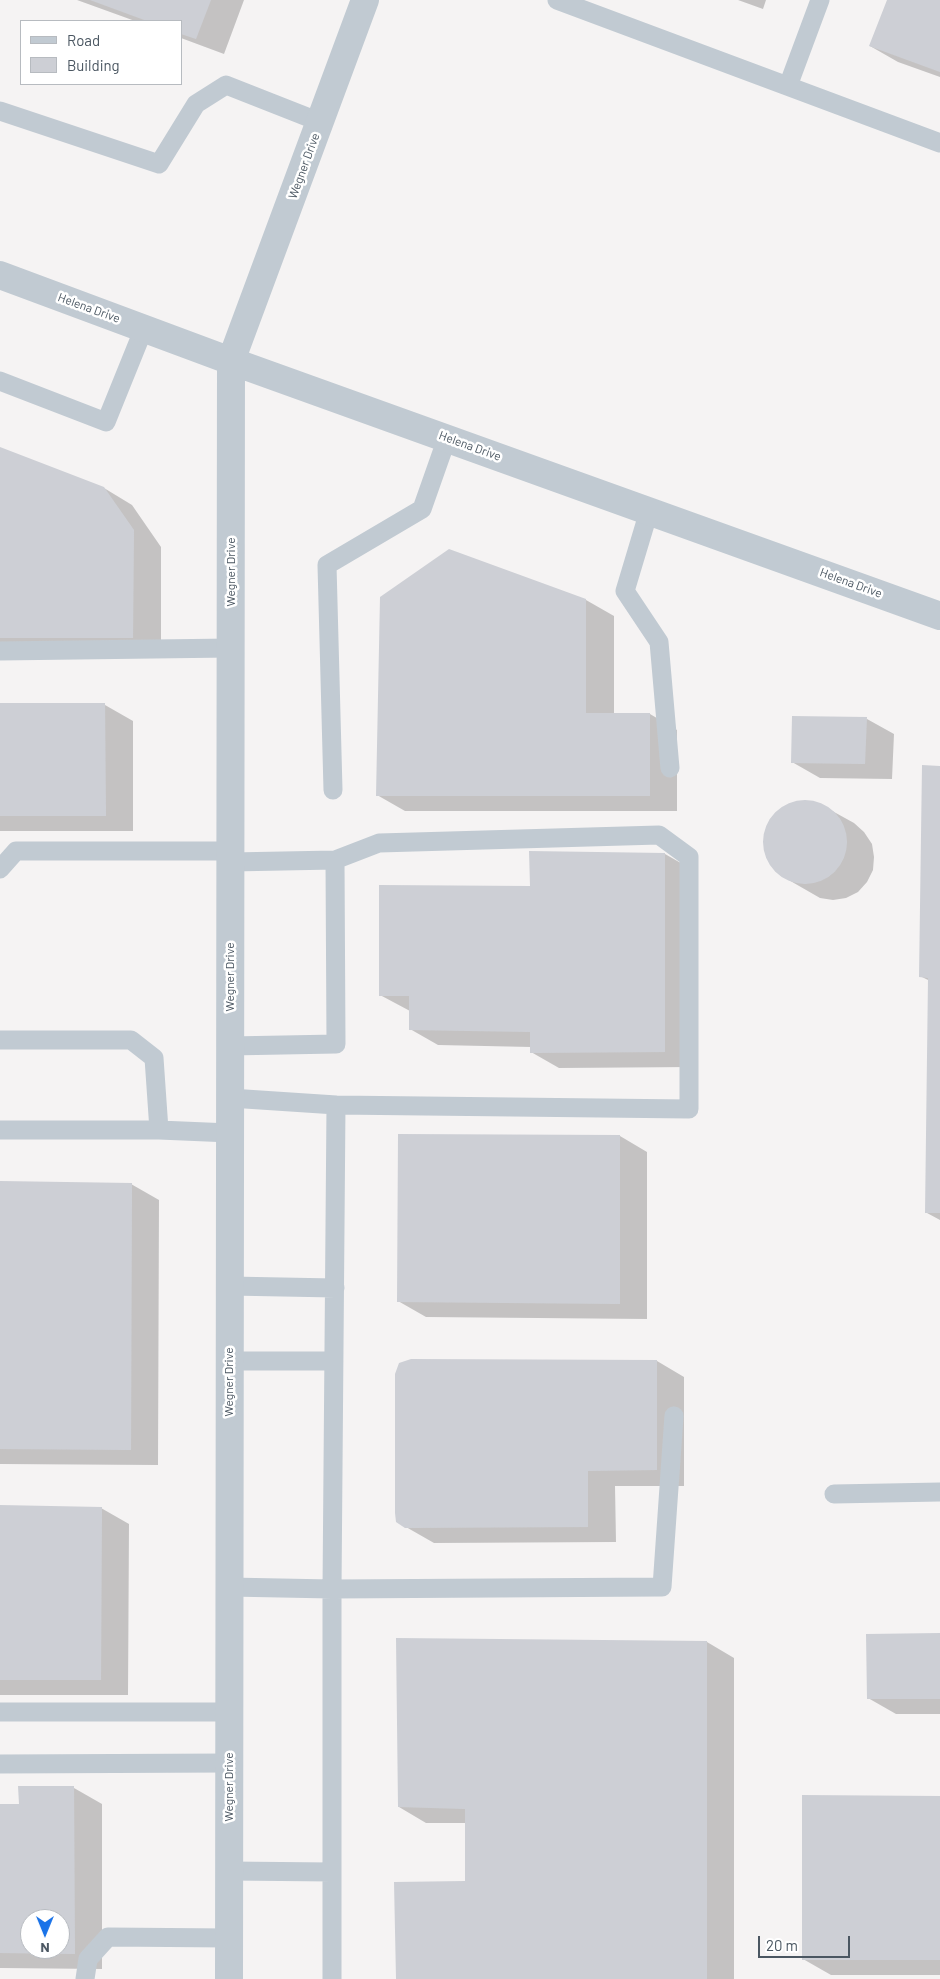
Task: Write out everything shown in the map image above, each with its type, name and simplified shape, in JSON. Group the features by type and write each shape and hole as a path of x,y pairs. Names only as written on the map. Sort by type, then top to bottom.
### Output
{"street":[{"name":"Wegner Drive","path":"228,1979 231,361 365,0"},
{"name":"Helena Drive","path":"0,275 231,361 940,616"}],"lane":[{"path":"558,0 940,143"},
{"path":"788,86 820,0"},
{"path":"0,111 159,164 196,104 226,85 320,122"},
{"path":"0,381 106,422 144,328"},
{"path":"333,790 327,565 422,509 447,438"},
{"path":"649,511 625,591 659,642 670,768"},
{"path":"0,650 231,648"},
{"path":"0,869 16,851 335,860 379,843 659,835 689,857 689,1109 336,1105 230,1098"},
{"path":"230,1046 336,1044 335,860"},
{"path":"0,1040 131,1040 154,1058 159,1130"},
{"path":"332,1979 332,1589 336,1105"},
{"path":"0,1130 159,1130 230,1133"},
{"path":"230,1286 335,1288"},
{"path":"229,1360 334,1360"},
{"path":"229,1587 332,1589 662,1587 674,1416"},
{"path":"834,1494 940,1492"},
{"path":"0,1712 229,1712"},
{"path":"0,1764 229,1763"},
{"path":"229,1870 332,1872"},
{"path":"85,1979 88,1959 108,1937 229,1938"}],"building":[{"path":"90,0 211,0 196,39 182,34 182,20 144,20"},
{"path":"887,0 940,0 940,72 869,46"},
{"path":"0,447 104,487 134,530 133,638 0,638"},
{"path":"449,549 586,599 586,713 650,713 650,796 376,796 380,597"},
{"path":"0,703 105,703 106,816 0,816"},
{"path":"792,716 867,717 865,764 791,763"},
{"path":"922,765 940,766 940,1213 925,1213 928,978 919,977"},
{"path":"805,800 821,803 835,812 844,826 847,842 844,858 835,872 821,881 805,884 789,881 775,872 766,858 763,842 766,826 775,812 789,803"},
{"path":"529,851 665,853 665,1052 530,1053 530,1032 409,1030 409,996 379,996 379,885 530,886"},
{"path":"398,1134 620,1135 620,1304 397,1302"},
{"path":"0,1181 132,1183 131,1450 0,1449"},
{"path":"411,1359 657,1360 657,1470 588,1471 588,1527 405,1528 396,1522 395,1513 395,1374 399,1363"},
{"path":"0,1505 102,1507 101,1680 0,1680"},
{"path":"940,1633 940,1699 867,1699 866,1634"},
{"path":"396,1638 707,1641 707,1979 396,1979 394,1882 465,1881 465,1809 398,1807"},
{"path":"18,1786 74,1786 75,1954 70,1954 70,1909 20,1909 20,1953 0,1953 0,1804 19,1804"},
{"path":"802,1795 940,1796 940,1960 802,1960"}]}
